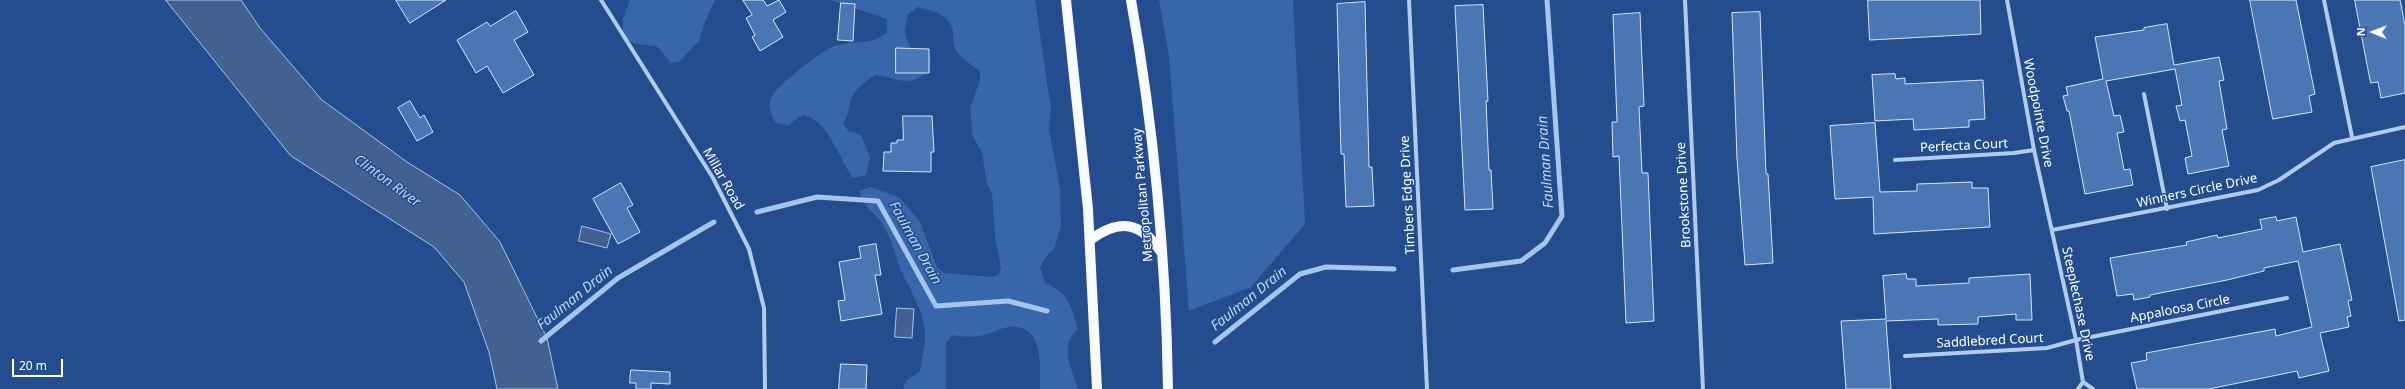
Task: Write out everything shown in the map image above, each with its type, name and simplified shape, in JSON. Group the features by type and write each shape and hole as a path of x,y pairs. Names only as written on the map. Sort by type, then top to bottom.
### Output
{"main road":[{"path":"1066,0 1083,154 1090,240 1097,389"},
{"name":"Metropolitan Parkway","path":"1131,0 1149,120 1162,254 1168,389"},
{"path":"1090,240 1110,228 1132,227 1152,238 1162,254"}],"street":[{"name":"Millar Road","path":"601,0 713,178 749,249 764,308 765,389"},
{"name":"Timbers Edge Drive","path":"1409,0 1426,389"},
{"name":"Brookstone Drive","path":"1685,0 1703,389"},
{"name":"Woodpointe Drive","path":"2007,0 2034,150 2052,230"},
{"path":"2324,0 2352,137"},
{"path":"2144,94 2167,209"},
{"name":"Winners Circle Drive","path":"2052,230 2167,209 2258,190 2279,180 2334,143 2352,137 2405,127"},
{"name":"Perfecta Court","path":"1895,160 2014,153 2034,150"},
{"name":"Steeplechase Drive","path":"2052,230 2076,340 2083,382"},
{"name":"Appaloosa Circle","path":"2076,340 2287,298"},
{"name":"Saddlebred Court","path":"1905,356 2047,348 2076,340"},
{"path":"2078,389 2083,382 2093,389"}],"shaded area":[{"path":"630,0 715,0 705,22 699,41 679,62 671,63 657,46 635,43 623,37 623,19"},
{"path":"830,0 1035,0 1051,109 1049,129 1060,189 1061,226 1054,249 1048,254 1040,267 1045,283 1059,291 1064,296 1071,307 1076,321 1078,329 1072,336 1069,343 1068,358 1078,389 1040,389 1040,367 1037,345 1033,336 1026,330 1017,327 1004,328 985,335 967,337 953,335 946,343 946,389 903,389 906,381 920,371 925,334 924,325 916,300 900,268 886,230 863,202 860,191 871,187 900,198 920,222 937,267 944,273 993,277 999,274 1001,269 995,236 992,193 987,184 982,153 973,136 970,108 980,80 980,72 957,52 954,46 951,24 943,16 918,7 908,14 905,30 906,38 911,48 920,48 931,56 929,71 910,81 876,75 864,83 854,94 847,116 843,123 848,131 861,135 870,158 866,175 853,178 827,132 820,124 812,118 803,115 787,126 775,122 770,107 770,101 774,93 798,70 826,50 846,43 873,40 887,33 887,19"},
{"path":"1159,0 1293,0 1305,224 1251,287 1189,311 1169,56"}],"water":[{"name":"Clinton River","path":"166,0 241,0 260,28 322,100 407,162 460,195 500,242 547,338 558,389 497,389 489,352 464,282 434,247 291,156"},
{"path":"582,226 611,234 607,248 579,241"},
{"path":"897,308 914,309 912,338 895,337"}],"building":[{"path":"396,0 446,0 410,23"},
{"path":"743,0 763,0 767,6 779,0 786,12 773,20 783,37 760,51 752,37 755,35 746,18 752,15"},
{"path":"1868,0 1980,0 1981,34 1870,40"},
{"path":"2250,0 2296,0 2315,94 2309,96 2312,112 2273,119"},
{"path":"2355,0 2400,0 2405,25 2405,93 2381,98 2378,82 2371,83"},
{"path":"1365,2 1369,167 1372,167 1374,206 1346,207 1344,154 1341,154 1337,4"},
{"path":"841,3 855,4 853,41 838,40"},
{"path":"1483,5 1488,101 1486,101 1489,170 1491,170 1493,209 1465,210 1455,6"},
{"path":"516,11 528,32 514,40 534,75 503,93 487,66 476,73 457,40 487,22 490,26"},
{"path":"1760,12 1766,174 1768,174 1773,263 1745,265 1737,159 1732,13"},
{"path":"1640,13 1644,106 1639,107 1642,173 1648,173 1654,321 1626,323 1619,156 1613,157 1612,122 1617,122 1613,15"},
{"path":"2167,24 2174,65 2219,57 2224,80 2219,81 2227,129 2222,130 2229,166 2188,174 2185,158 2192,156 2185,120 2180,121 2176,106 2182,105 2175,69 2106,81 2114,116 2120,115 2124,132 2117,133 2124,170 2130,169 2133,185 2085,194 2069,111 2067,111 2063,96 2068,95 2066,87 2103,79 2095,37 2144,30 2144,28"},
{"path":"896,48 929,49 929,73 896,73"},
{"path":"1895,74 1896,79 1905,78 1905,84 1983,80 1985,119 1969,120 1969,127 1914,130 1913,119 1875,121 1872,75"},
{"path":"410,101 420,118 424,115 433,132 417,141 398,108"},
{"path":"903,116 932,116 934,152 931,152 931,172 883,171 884,152 891,152 891,143 897,143 897,140 903,140"},
{"path":"1875,123 1880,192 1917,191 1917,184 1972,182 1972,188 1988,188 1990,227 1874,234 1873,197 1835,199 1830,126"},
{"path":"2405,160 2405,320 2399,321 2371,167"},
{"path":"621,183 633,205 627,208 640,232 618,244 593,199"},
{"path":"2276,217 2277,221 2296,217 2303,252 2340,244 2352,300 2348,301 2351,316 2347,317 2349,327 2320,333 2329,371 2299,378 2297,371 2209,389 2137,389 2131,363 2147,360 2146,353 2275,329 2276,336 2312,327 2298,261 2264,268 2264,271 2227,280 2150,295 2150,297 2134,300 2133,294 2117,296 2110,258 2187,245 2186,242 2217,235 2218,238 2262,229 2260,220"},
{"path":"876,244 881,275 875,275 882,314 841,321 838,301 845,300 839,262 861,258 859,247"},
{"path":"1906,274 1907,279 1916,279 1916,286 1969,283 1969,278 2030,274 2032,320 2016,320 2016,314 1978,317 1978,324 1938,325 1938,319 1886,321 1891,389 1846,389 1841,321 1886,319 1883,276"},
{"path":"841,364 867,365 866,389 839,389"},
{"path":"631,370 670,372 670,384 651,383 651,389 636,389 636,383 630,383"}],"waterway":[{"name":"Faulman Drain","path":"1453,270 1521,261 1545,243 1562,216 1547,0"},
{"name":"Faulman Drain","path":"757,212 817,197 878,201 936,306 1008,301 1047,311"},
{"name":"Faulman Drain","path":"541,341 618,278 714,222"},
{"name":"Faulman Drain","path":"1215,342 1300,274 1326,267 1394,269"}]}
